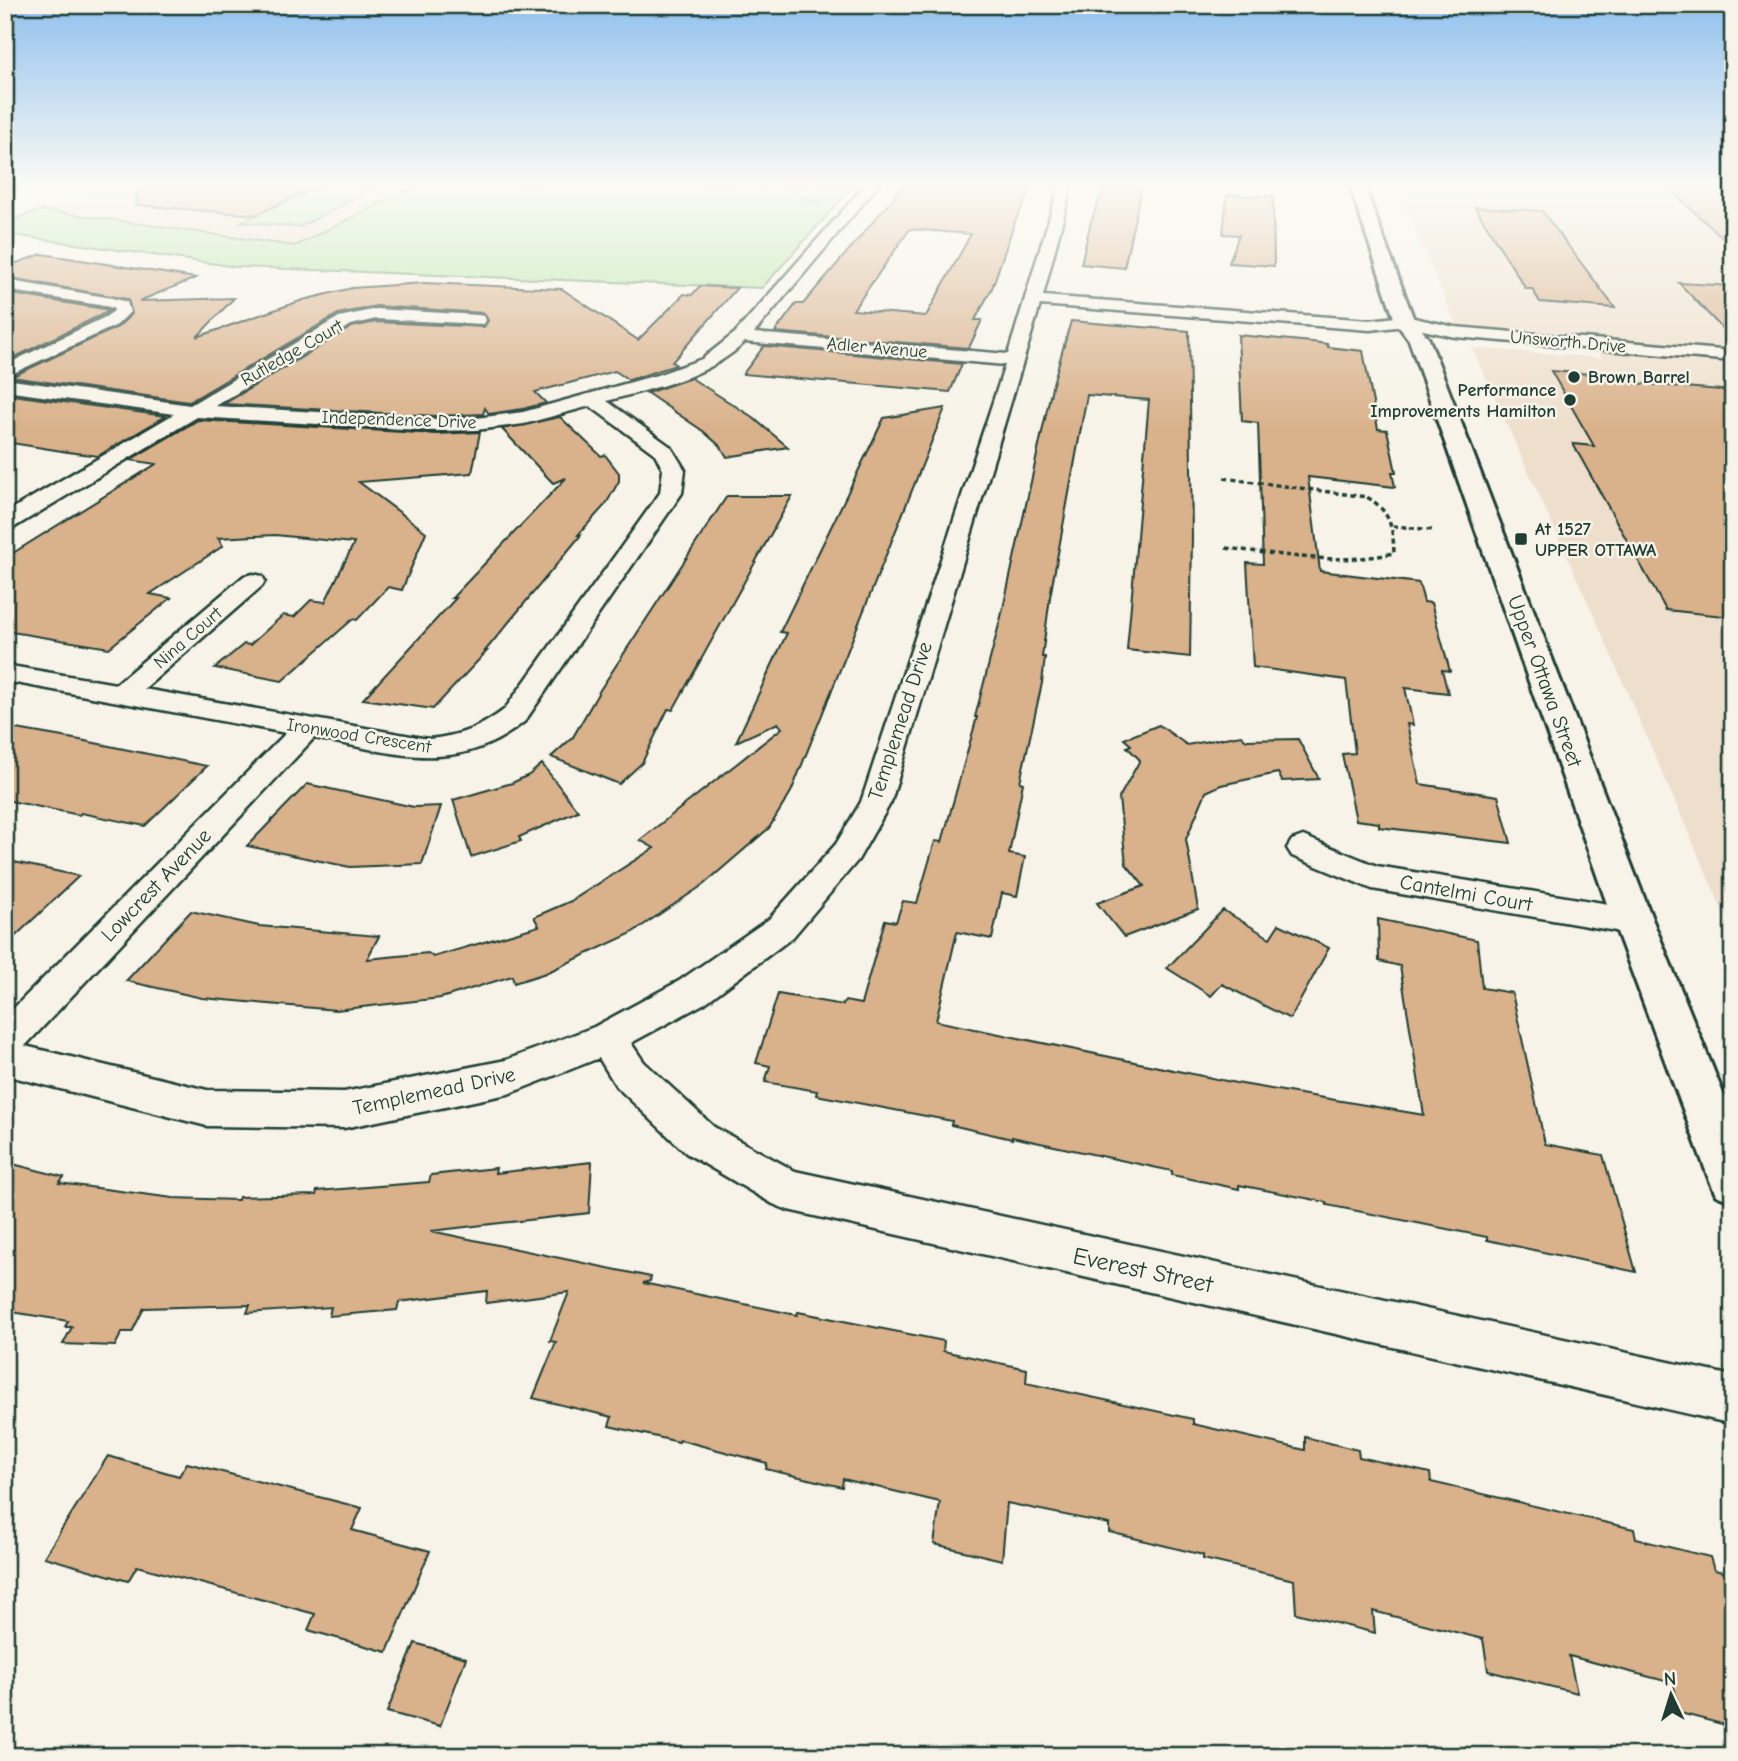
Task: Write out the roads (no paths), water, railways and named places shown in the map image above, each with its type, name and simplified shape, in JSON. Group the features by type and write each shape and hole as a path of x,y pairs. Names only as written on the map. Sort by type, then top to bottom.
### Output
{"main road":[{"name":"Upper Ottawa Street","path":"1385,265 1405,321 1419,340 1633,921 1733,1180"}],"street":[{"name":"Independence Drive","path":"5,385 195,411 436,425 476,424 524,418 689,371 724,353 803,265"},
{"name":"Templemead Drive","path":"5,1058 207,1108 344,1111 508,1077 607,1038 692,992 780,928 846,852 876,802 1044,265"},
{"path":"5,285 107,301 121,305 122,312 111,321 5,372"},
{"name":"Unsworth Drive","path":"1034,300 1370,325 1405,321 1455,332 1733,356"},
{"name":"Rutledge Court","path":"195,411 336,325 353,318 385,314 478,320"},
{"name":"Adler Avenue","path":"741,337 1013,360"},
{"name":"Ironwood Crescent","path":"5,673 428,750 462,746 482,738 515,715 671,493 674,470 664,451 594,400"},
{"path":"5,523 195,411"},
{"name":"Nina Court","path":"122,694 254,581"},
{"name":"Lowcrest Avenue","path":"5,1042 307,728"},
{"name":"Cantelmi Court","path":"1303,848 1372,877 1633,921"},
{"name":"Everest Street","path":"607,1038 630,1074 700,1140 788,1190 1733,1400"}],"place":[{"name":"Brown Barrel","path":"1574,377"},
{"name":"Performance Improvements Hamilton","path":"1570,400"},
{"name":"At 1527 UPPER OTTAWA","path":"1521,539"}]}
